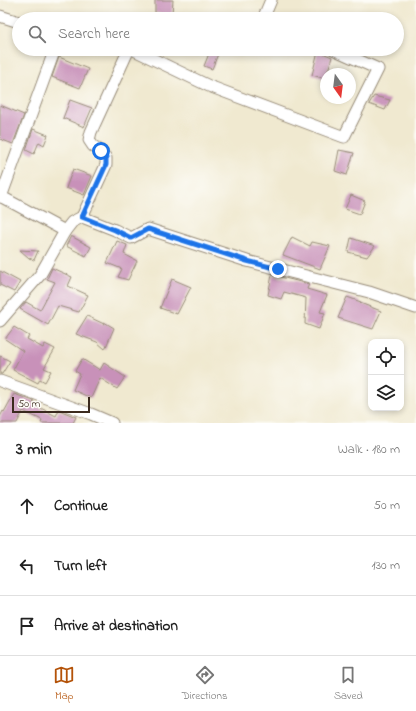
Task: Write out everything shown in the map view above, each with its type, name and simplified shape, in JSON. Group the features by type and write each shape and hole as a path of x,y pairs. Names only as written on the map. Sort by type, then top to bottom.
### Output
{"street":[{"path":"266,12 271,0"},
{"path":"0,16 12,20"},
{"path":"52,56 1,196 65,231"},
{"path":"0,321 40,274 65,231 72,222 82,217 106,165 106,158 101,151 93,146 89,140 91,132 127,56"},
{"path":"145,56 210,86 344,137 378,69 349,56"},
{"path":"82,217 131,238 148,229 247,261 369,292 416,308"},
{"path":"0,381 112,423"}],"building":[{"path":"155,0 173,0 172,12 155,12"},
{"path":"208,56 217,56 212,69 204,66"},
{"path":"317,56 332,57 329,68 320,68 320,77 312,75"},
{"path":"59,57 88,69 80,88 52,77"},
{"path":"374,96 390,100 385,110 369,104"},
{"path":"70,100 92,108 84,127 63,118"},
{"path":"0,105 24,115 13,144 0,139"},
{"path":"33,129 48,135 44,145 39,142 34,154 26,150"},
{"path":"339,150 354,153 347,175 335,171"},
{"path":"73,169 92,176 84,195 66,188"},
{"path":"351,195 365,201 360,214 345,209"},
{"path":"71,236 91,247 86,256 66,246"},
{"path":"292,237 310,246 312,242 330,246 320,269 283,255"},
{"path":"351,238 375,246 367,257 348,252"},
{"path":"117,241 127,245 124,254 137,261 128,280 118,277 122,269 107,263"},
{"path":"20,250 38,251 34,260 29,258"},
{"path":"52,268 72,277 68,286 88,295 79,312 58,306 48,325 20,309 26,302 40,310 55,282 47,279"},
{"path":"0,271 20,282 14,292 0,285"},
{"path":"272,275 309,284 307,289 327,295 320,312 325,313 319,329 305,324 306,298 284,292 281,299 268,295"},
{"path":"172,279 191,287 177,314 160,308"},
{"path":"347,297 381,311 373,329 338,318"},
{"path":"87,316 104,324 104,322 114,328 105,349 97,342 76,334"},
{"path":"14,327 29,336 27,339 43,348 45,344 55,349 44,368 51,371 45,382 40,379 38,383 13,370 23,351 5,339"},
{"path":"0,356 10,361 2,374 0,374"},
{"path":"82,359 100,370 104,363 125,377 117,389 100,378 91,398 73,390 80,374 75,371"},
{"path":"14,394 34,401 33,404 56,416 59,410 76,417 73,423 41,423 42,420 23,411 17,423 0,423 0,417"}],"route":[{"path":"101,151 106,158 106,165 82,217 131,238 148,229 247,261 278,269"}]}
